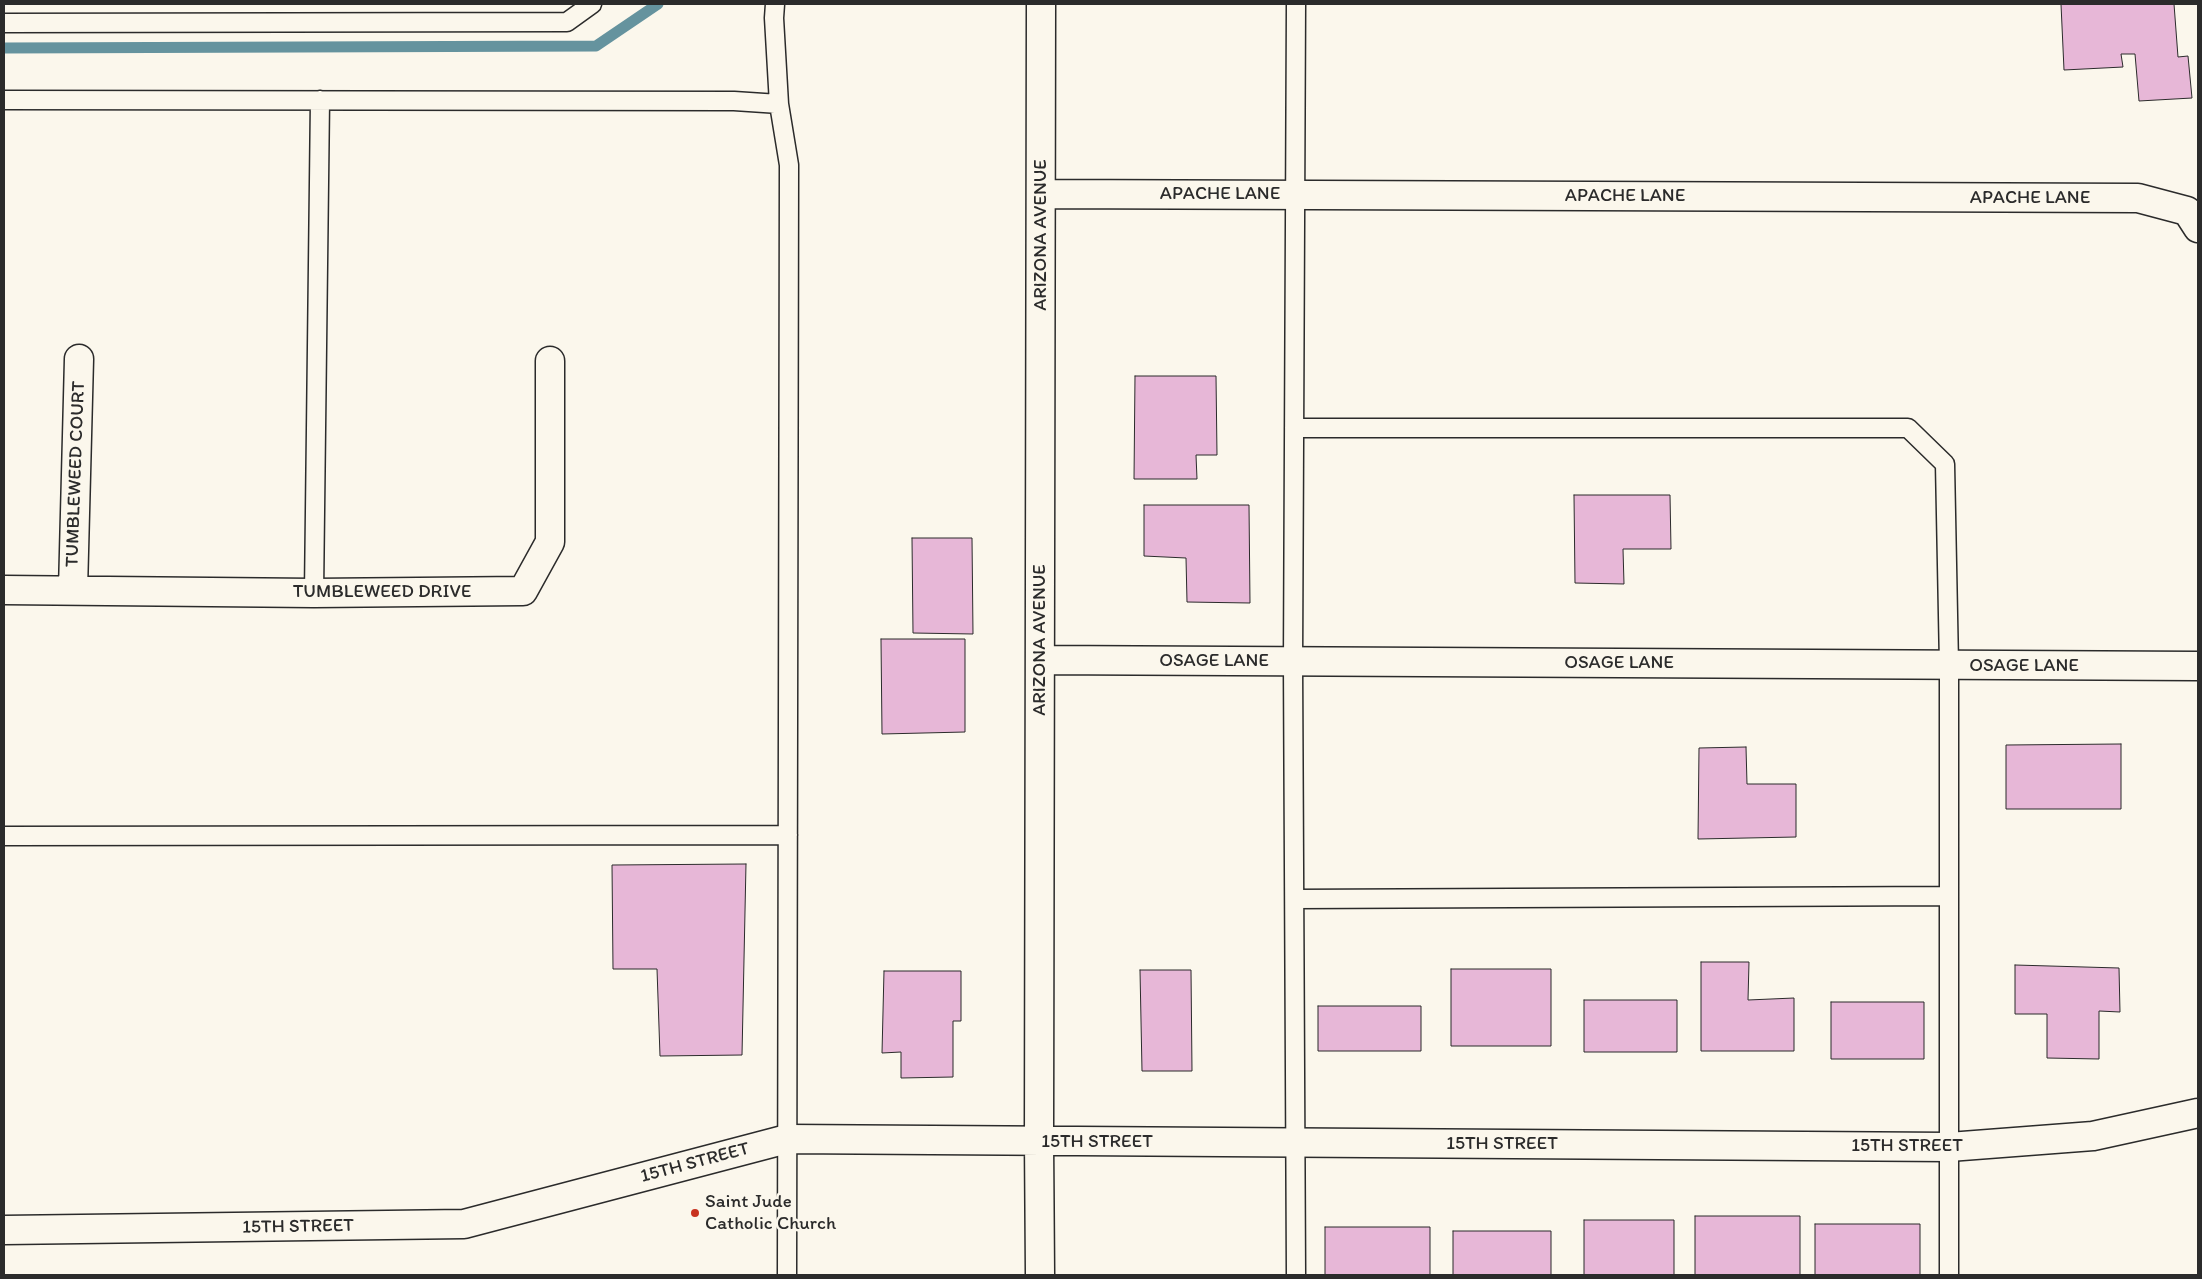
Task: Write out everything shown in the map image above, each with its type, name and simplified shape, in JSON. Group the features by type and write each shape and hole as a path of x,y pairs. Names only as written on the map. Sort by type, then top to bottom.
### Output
{"street":[{"name":"ARIZONA AVENUE","path":"1040,1275 1038,1141 1041,4"},
{"name":"APACHE LANE","path":"1041,194 2138,198 2187,212 2198,228"},
{"name":"TUMBLEWEED COURT","path":"73,590 79,359"},
{"name":"TUMBLEWEED DRIVE","path":"4,590 314,593 523,591 550,542 550,361"},
{"name":"OSAGE LANE","path":"1040,660 2198,666"},
{"name":"15TH STREET","path":"4,1230 464,1224 787,1139 1949,1147 2093,1136 2198,1114"}],"lane":[{"path":"4,23 567,22 592,4"},
{"path":"775,4 774,18 779,104 789,165 787,1275"},
{"path":"1296,4 1293,662 1296,1275"},
{"path":"4,100 734,101 779,104"},
{"path":"314,593 320,100"},
{"path":"1294,428 1908,428 1945,464 1949,665 1949,1275"},
{"path":"4,836 788,835"},
{"path":"1295,899 1949,896"}],"building":[{"path":"2061,4 2174,4 2178,57 2188,56 2192,98 2139,101 2135,54 2121,54 2123,67 2064,70"},
{"path":"1135,376 1216,376 1217,455 1196,455 1197,479 1134,479"},
{"path":"1574,495 1670,495 1671,549 1623,549 1624,584 1575,583"},
{"path":"1144,505 1249,505 1250,603 1187,602 1186,558 1144,556"},
{"path":"912,538 972,538 973,634 913,633"},
{"path":"881,639 965,639 965,732 882,734"},
{"path":"2121,744 2121,809 2006,809 2006,745"},
{"path":"1746,747 1747,784 1796,784 1796,837 1698,839 1699,748"},
{"path":"746,864 742,1055 660,1056 657,969 613,969 612,865"},
{"path":"1701,962 1749,962 1748,1000 1794,998 1794,1051 1701,1051"},
{"path":"2015,965 2119,968 2120,1012 2099,1011 2099,1059 2047,1058 2047,1014 2015,1014"},
{"path":"1451,969 1551,969 1551,1046 1451,1046"},
{"path":"1140,970 1191,970 1192,1071 1142,1071"},
{"path":"884,971 961,971 961,1021 953,1021 953,1077 901,1078 901,1052 882,1053"},
{"path":"1584,1000 1677,1000 1677,1052 1584,1052"},
{"path":"1831,1002 1924,1002 1924,1059 1831,1059"},
{"path":"1318,1006 1421,1006 1421,1051 1318,1051"},
{"path":"1695,1216 1800,1216 1800,1275 1695,1275"},
{"path":"1584,1220 1674,1220 1674,1275 1584,1275"},
{"path":"1815,1224 1920,1224 1920,1275 1815,1275"},
{"path":"1325,1227 1430,1227 1430,1275 1325,1275"},
{"path":"1453,1231 1551,1231 1551,1275 1453,1275"}],"waterway":[{"path":"4,48 596,46 658,4"}],"place":[{"name":"Saint Jude Catholic Church","path":"695,1213"}]}
